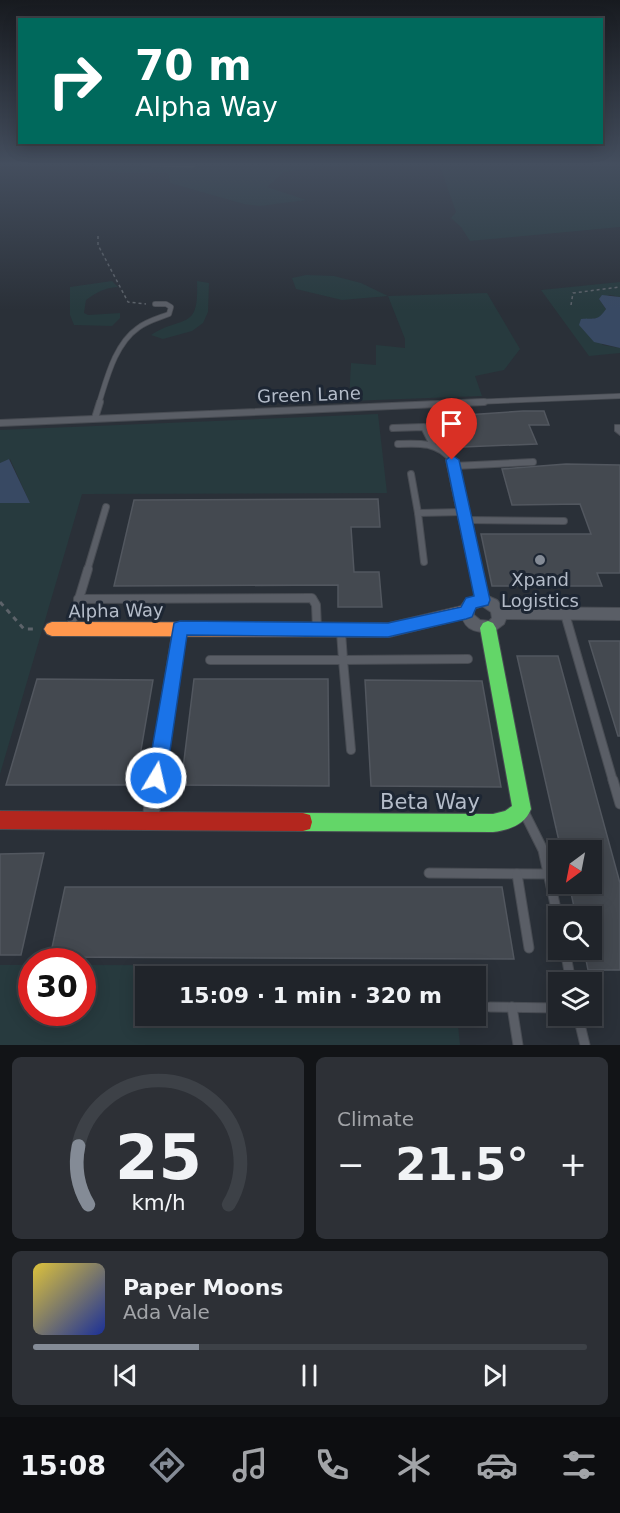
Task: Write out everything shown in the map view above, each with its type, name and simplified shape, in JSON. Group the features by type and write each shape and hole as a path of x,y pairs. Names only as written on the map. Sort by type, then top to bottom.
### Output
{"street":[{"path":"453,463 482,600"},
{"path":"482,600 494,605 499,613 496,624 488,628 471,622 466,612 471,603 482,600"},
{"name":"Alpha Way","path":"52,629 388,630 466,612"},
{"path":"499,613 620,614"},
{"path":"150,821 180,628"},
{"path":"488,628 522,809"},
{"name":"Beta Way","path":"0,820 493,823 509,820 518,815 522,809"}],"lane":[{"path":"95,418 109,375 131,334 139,327 170,314 171,307 166,304 155,304"},
{"name":"Green Lane","path":"0,423 620,396"},
{"path":"393,428 424,427 432,443 447,452 453,463 533,462"},
{"path":"398,444 432,443"},
{"path":"411,474 424,562"},
{"path":"70,629 106,507"},
{"path":"418,513 564,521"},
{"path":"78,599 312,598 316,605 317,628"},
{"path":"565,614 620,804"},
{"path":"340,629 351,750"},
{"path":"210,660 468,659"},
{"path":"522,809 537,830 543,844 548,869"},
{"path":"429,873 548,874"},
{"path":"517,874 529,948"},
{"path":"490,1007 548,1008"},
{"path":"512,1008 518,1045"},
{"path":"580,1026 585,1045"}],"path":[{"path":"98,236 98,245 128,302 155,304"},
{"path":"571,305 573,293 620,287"},
{"path":"0,602 24,628 52,629"}],"green space":[{"path":"455,213 620,213 620,227 470,241 461,227 451,218"},
{"path":"306,275 334,276 361,283 388,296 342,300 296,289 292,278"},
{"path":"112,281 118,287 101,291 86,300 84,313 88,315 120,313 120,318 112,326 74,325 70,315 70,287"},
{"path":"197,281 209,283 208,312 203,323 192,331 163,339 151,335 192,315 197,297"},
{"path":"620,282 620,297 610,295 599,299 606,309 601,316 581,319 603,345 620,348 620,353 589,356 541,290"},
{"path":"487,293 520,349 504,370 475,376 482,396 349,401 351,363 376,365 376,345 405,348 405,339 388,296"},
{"path":"378,414 387,493 82,494 0,774 0,503 30,503 10,459 0,463 0,430"},
{"path":"0,965 18,965 18,1026 96,1026 96,965 452,966 135,966 135,1026 458,1026 460,1045 0,1045"}],"water":[{"path":"602,295 620,297 620,348 594,342 579,325 581,319 596,318 603,313 606,309 599,299"},
{"path":"9,459 30,503 0,503 0,463"}],"building":[{"path":"544,411 549,425 529,425 537,444 463,447 462,442 441,443 436,417"},
{"path":"566,464 620,465 620,573 597,573 602,586 492,586 481,534 591,534 580,504 512,505 502,469"},
{"path":"378,499 380,527 351,527 354,572 379,572 382,607 338,607 338,585 114,586 134,500"},
{"path":"589,641 620,641 620,736 618,736"},
{"path":"517,656 558,656 620,883 620,970 588,970 586,960 602,960 602,906 574,906 571,894 602,894 602,840 559,840"},
{"path":"37,679 153,680 135,785 6,785"},
{"path":"194,679 328,679 329,786 181,785"},
{"path":"365,680 482,681 501,787 371,786"},
{"path":"44,853 23,948 18,948 18,955 0,955 0,854"},
{"path":"65,887 502,887 514,959 96,957 96,948 52,948"}],"traffic: fast":[{"path":"303,822 493,823 509,819 522,809 488,628"}],"traffic: slow":[{"path":"52,629 389,630 466,612"}],"traffic: jam":[{"path":"0,820 303,822"}],"place":[{"name":"Xpand Logistics","path":"540,560"}],"route":[{"path":"156,778 180,628 388,630 466,612 471,603 482,600 452,460"}]}
